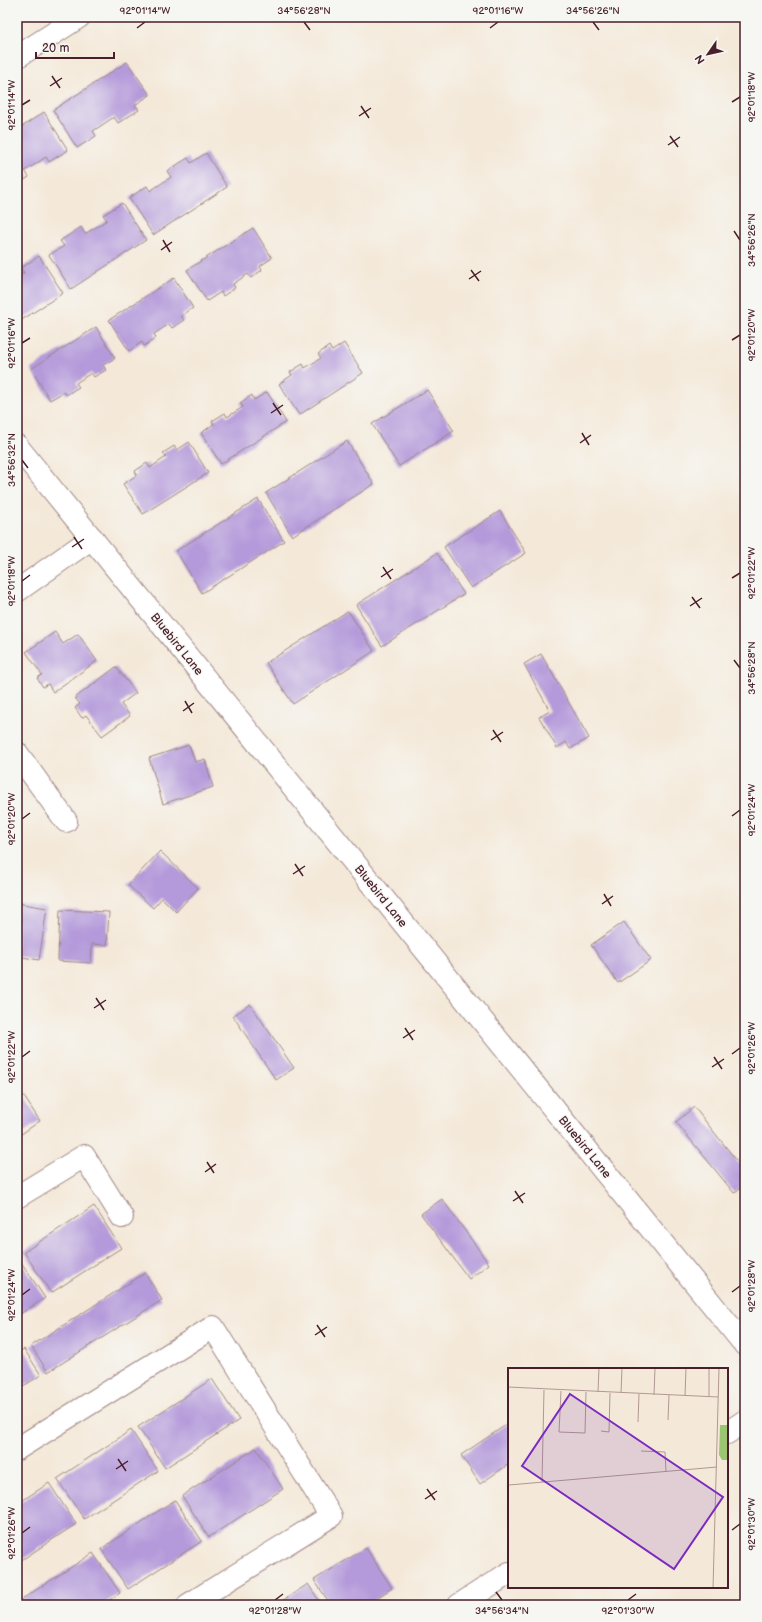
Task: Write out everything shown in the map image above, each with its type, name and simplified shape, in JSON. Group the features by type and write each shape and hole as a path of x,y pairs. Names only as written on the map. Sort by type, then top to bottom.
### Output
{"street":[{"path":"17,57 79,17"},
{"name":"Bluebird Lane","path":"17,446 745,1345"},
{"path":"17,590 92,538"},
{"path":"17,753 66,821"},
{"path":"17,1197 84,1156 122,1217"},
{"path":"17,1450 213,1327 331,1516 188,1605"},
{"path":"728,1432 745,1421"},
{"path":"459,1605 508,1574"}],"building":[{"path":"127,62 150,95 135,105 139,110 118,123 114,117 93,131 96,136 77,148 53,110"},
{"path":"44,112 68,150 49,162 46,157 25,171 29,177 17,185 17,130"},
{"path":"206,153 227,187 153,235 129,198 147,186 150,191 171,177 167,171 188,158 191,163"},
{"path":"122,203 146,240 71,289 49,255 64,246 60,241 81,227 85,234 107,220 103,215"},
{"path":"253,228 272,258 260,266 262,270 251,278 248,274 233,284 235,288 223,296 221,292 207,301 187,270"},
{"path":"39,256 63,293 17,323 17,277 24,273 21,268"},
{"path":"174,278 193,308 181,316 184,320 172,328 169,324 154,334 156,338 144,346 142,342 129,351 109,320"},
{"path":"96,327 115,358 103,365 106,370 94,377 91,373 76,383 79,387 66,395 64,392 50,400 31,369"},
{"path":"344,343 363,373 299,415 279,384 292,375 290,372 303,364 305,368 321,358 318,354 329,346 332,351"},
{"path":"427,390 454,431 399,466 372,424"},
{"path":"267,392 286,422 221,464 201,433 214,424 212,421 225,413 227,417 243,407 240,403 252,395 254,400"},
{"path":"347,441 374,484 292,536 266,493"},
{"path":"189,442 208,473 143,514 123,484 137,475 135,471 147,463 150,468 166,457 163,453 174,446 177,450"},
{"path":"258,499 284,541 202,593 176,551"},
{"path":"500,511 526,553 471,588 444,547"},
{"path":"437,553 464,594 382,646 356,605"},
{"path":"348,611 374,651 293,704 266,663"},
{"path":"55,632 63,644 78,634 97,661 53,692 48,684 43,687 37,678 42,675 26,652"},
{"path":"541,654 589,738 570,749 566,742 557,748 539,717 550,711 524,664"},
{"path":"116,667 136,693 121,704 130,716 102,736 86,715 82,718 75,708 80,704 75,698"},
{"path":"189,745 195,762 205,759 213,787 163,804 149,758"},
{"path":"160,851 198,888 176,912 162,898 153,908 128,885"},
{"path":"17,903 47,908 39,960 17,956"},
{"path":"60,910 109,912 107,945 92,944 91,963 58,961"},
{"path":"624,922 651,960 618,983 591,945"},
{"path":"250,1004 294,1068 276,1080 233,1016"},
{"path":"17,1086 40,1121 17,1137"},
{"path":"694,1107 745,1171 745,1184 734,1193 676,1122"},
{"path":"442,1199 489,1264 469,1279 421,1214"},
{"path":"94,1206 121,1248 51,1293 24,1252"},
{"path":"17,1256 45,1298 17,1316"},
{"path":"145,1273 162,1300 48,1372 31,1346"},
{"path":"24,1349 41,1375 17,1390 17,1353"},
{"path":"212,1379 239,1420 165,1468 138,1427"},
{"path":"508,1424 508,1465 480,1484 461,1455"},
{"path":"131,1430 158,1471 84,1519 57,1479"},
{"path":"256,1448 283,1489 209,1537 182,1496"},
{"path":"49,1483 76,1524 17,1563 17,1504"},
{"path":"175,1500 202,1541 128,1589 101,1549"},
{"path":"366,1548 392,1588 366,1605 331,1605 314,1580"},
{"path":"93,1553 120,1593 102,1605 22,1605 19,1601"},
{"path":"308,1584 322,1605 276,1605"}]}
